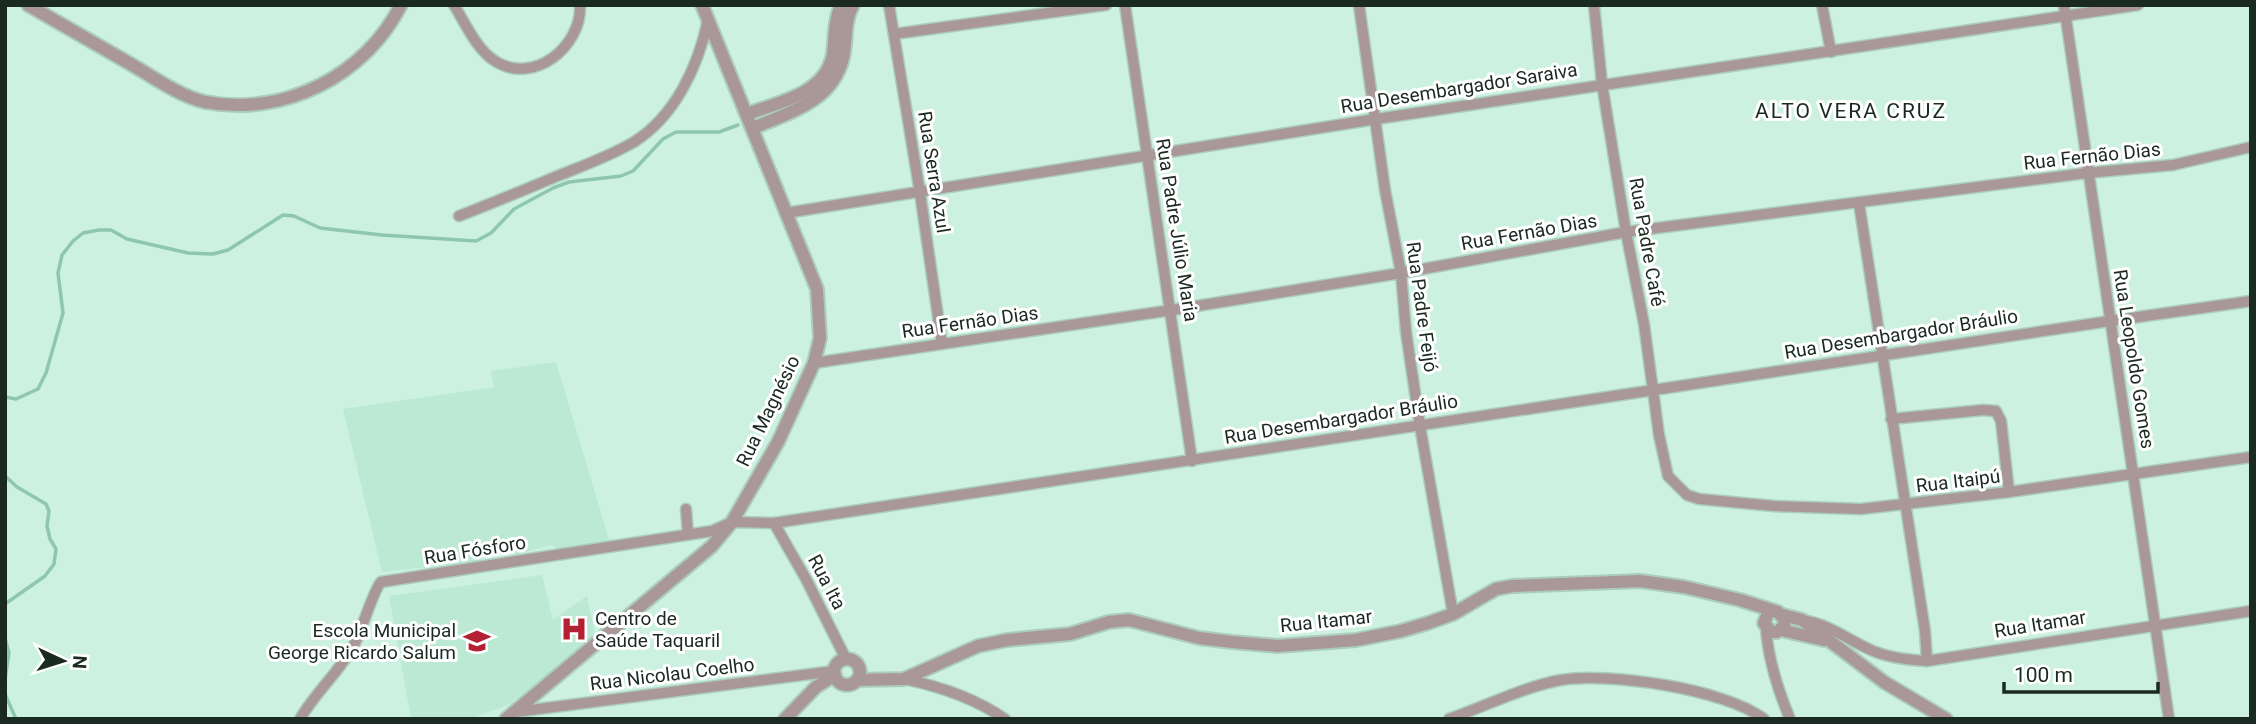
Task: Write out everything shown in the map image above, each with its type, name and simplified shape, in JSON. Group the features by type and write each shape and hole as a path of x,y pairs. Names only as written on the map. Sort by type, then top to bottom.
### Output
{"street":[{"path":"28,5 174,90 204,101 237,104 276,101 295,96 333,79 372,48 401,5"},
{"path":"454,5 492,60 504,66 526,69 551,59 566,47 576,32 581,17 580,5"},
{"name":"Rua Magnésio","path":"702,5 817,289 820,338 814,363 778,442 732,522"},
{"path":"747,114 809,90 820,81 832,56 836,19 841,5"},
{"path":"753,128 807,106 828,89 843,59 847,20 853,5"},
{"name":"Rua Serra Azul","path":"889,5 942,344"},
{"path":"894,34 1106,5"},
{"name":"Rua Padre Júlio Maria","path":"1125,5 1172,310 1192,461"},
{"name":"Rua Padre Feijó","path":"1359,5 1385,190 1401,273 1406,332 1420,426 1453,614"},
{"name":"Rua Padre Café","path":"1594,5 1602,84 1626,232 1644,324 1665,466 1673,482"},
{"path":"1822,5 1831,52"},
{"name":"Rua Desembargador Saraiva","path":"786,213 1602,84 1831,52 2065,11 2138,5"},
{"name":"Rua Leopoldo Gomes","path":"2065,11 2169,719"},
{"path":"460,216 612,154 649,131 671,105 692,69 708,20"},
{"name":"Rua Fernão Dias","path":"814,363 1172,310 1401,273 1626,232 2087,173 2173,165 2251,147"},
{"path":"1859,204 1925,631 1927,661"},
{"name":"Rua Desembargador Bráulio","path":"732,522 774,523 2251,301"},
{"path":"1891,419 1996,411 2001,421 2009,492"},
{"name":"Rua Itaipú","path":"1673,482 1687,495 1699,499 1861,509 2009,492 2251,457"},
{"path":"686,509 688,534"},
{"path":"510,715 703,555 732,522"},
{"name":"Rua Fósforo","path":"300,719 309,703 343,664 372,606 376,587 381,582 712,531 732,522"},
{"name":"Rua Ita","path":"774,523 846,659"},
{"name":"Rua Itamar","path":"909,676 978,646 1007,640 1070,634 1109,622 1129,620 1199,638 1278,646 1356,640 1401,631 1453,614 1496,589 1512,586 1640,581 1684,587 1822,624 1891,657 1927,661 2251,611"},
{"path":"1740,600 1772,629 1827,641 1827,634 1840,632"},
{"path":"1772,629 1785,620 1778,613 1768,614 1772,629 1770,657 1778,689 1790,719"},
{"name":"Rua Itamar","path":"1802,620 1884,682 1946,719"},
{"path":"836,676 838,663 846,659 855,662 858,675"},
{"path":"836,676 849,684 858,675 909,676 993,710 1005,719"},
{"path":"785,719 816,687 836,676"},
{"name":"Rua Nicolau Coelho","path":"510,715 836,676"},
{"path":"1449,719 1560,680 1597,678 1625,679 1687,689 1725,701 1764,719"}],"shaded area":[{"path":"556,362 610,543 560,551 552,545 515,555 506,543 489,547 481,561 382,572 343,409 494,387 491,371"},
{"name":"Escola Municipal George Ricardo Salum","path":"542,575 553,620 587,596 596,638 508,705 470,719 411,719 389,596"}],"waterway":[{"path":"5,397 16,399 38,389 46,373 63,313 58,273 62,255 83,233 111,230 127,239 188,253 213,254 228,250 283,215 294,216 320,228 476,241 491,233 514,209 553,188 569,182 621,176 633,171 663,139 676,132 719,132 738,125"},
{"path":"5,476 17,487 46,504 49,511 47,526 56,549 54,564 45,576 5,604"},
{"path":"5,638 9,653 5,679"},
{"path":"5,694 16,719"}],"place":[{"name":"Centro de Saúde Taquaril","path":"574,629"},
{"name":"Escola Municipal George Ricardo Salum","path":"477,641"}],"district":[{"name":"ALTO VERA CRUZ","path":"1851,111"}]}
